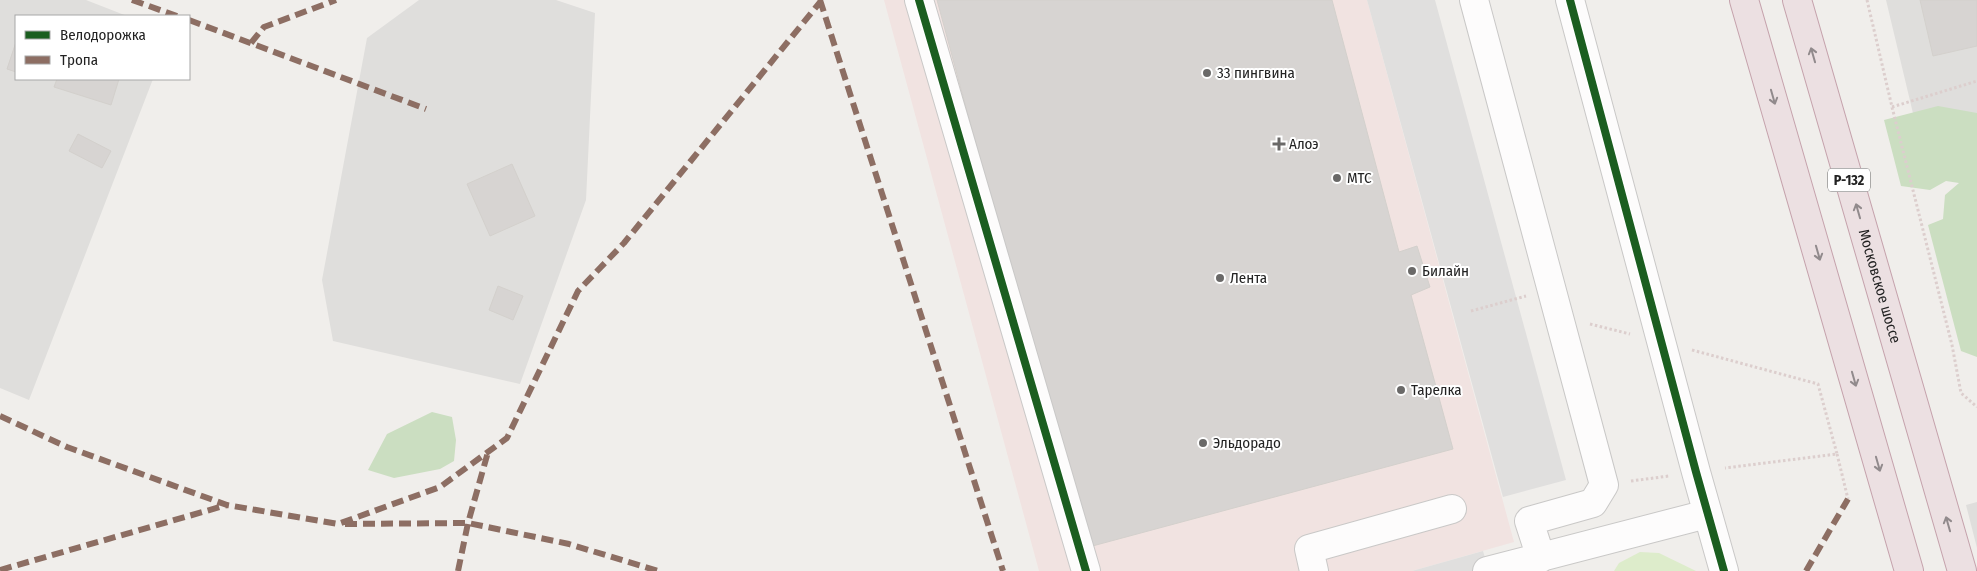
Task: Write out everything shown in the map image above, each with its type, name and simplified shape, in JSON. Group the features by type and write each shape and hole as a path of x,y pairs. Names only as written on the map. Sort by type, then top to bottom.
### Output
{"highway":[{"path":"1744,0 1909,571"},
{"name":"Московское шоссе","path":"1797,0 1962,571"}],"street":[{"path":"918,0 1086,571"},
{"path":"1474,0 1604,485 1593,503 1529,521 1541,558"},
{"path":"1570,0 1707,514 1724,571"},
{"path":"1314,571 1309,549 1452,509"},
{"path":"1502,569 1707,514"}],"path":[{"path":"1867,0 1952,345 1961,394 1977,407"},
{"path":"1892,107 1977,81"},
{"path":"1471,311 1553,289"},
{"path":"1818,384 1848,499"},
{"path":"1604,485 1837,454"}],"shaded area":[{"path":"0,0 86,0 124,15 15,15 15,80 153,80 29,400 0,388"},
{"path":"419,0 556,0 595,13 586,200 520,384 333,341 322,280 367,38"},
{"name":"Лента","path":"884,0 1367,0 1514,542 1412,571 1039,571"},
{"path":"1367,0 1435,0 1566,480 1503,497"},
{"path":"1886,0 1977,0 1977,160 1927,172"},
{"path":"1977,502 1977,548 1966,505"},
{"path":"1483,551 1489,571 1412,571"}],"green space":[{"path":"1938,106 1977,113 1977,357 1961,351 1928,225 1943,219 1945,195 1959,183 1946,181 1930,190 1901,186 1884,120"},
{"path":"432,412 452,417 456,440 454,461 440,469 394,478 368,470 387,434"},
{"path":"1640,552 1659,553 1696,571 1614,571 1619,563"}],"building":[{"name":"Лента","path":"937,0 1332,0 1399,252 1417,246 1430,287 1411,295 1453,449 1085,548"},
{"path":"1920,0 1977,0 1977,46 1933,56"},
{"path":"15,45 15,72 7,69"},
{"path":"57,80 119,80 111,105 54,87"},
{"path":"78,134 111,151 102,168 69,151"},
{"path":"512,164 535,216 490,236 467,184"},
{"path":"498,286 523,296 513,320 489,310"}],"marked path":[{"path":"132,0 174,15"},
{"path":"251,43 264,27 336,0"},
{"path":"820,0 1003,571"},
{"path":"0,416 67,447 227,505 338,524 440,487 507,438 578,291 624,243 821,1"},
{"path":"190,20 426,109"},
{"path":"458,571 468,523 488,452"},
{"path":"1806,571 1848,499"},
{"path":"0,570 227,505"},
{"path":"345,524 468,523 569,544 658,571"}],"cycle path":[{"path":"919,0 1086,571"},
{"path":"1570,0 1724,571"}],"place":[{"name":"33 пингвина","path":"1207,73"},
{"name":"Алоэ","path":"1279,144"},
{"name":"МТС","path":"1337,178"},
{"name":"Билайн","path":"1412,271"},
{"name":"Лента","path":"1220,278"},
{"name":"Тарелка","path":"1401,390"},
{"name":"Эльдорадо","path":"1203,443"}]}
